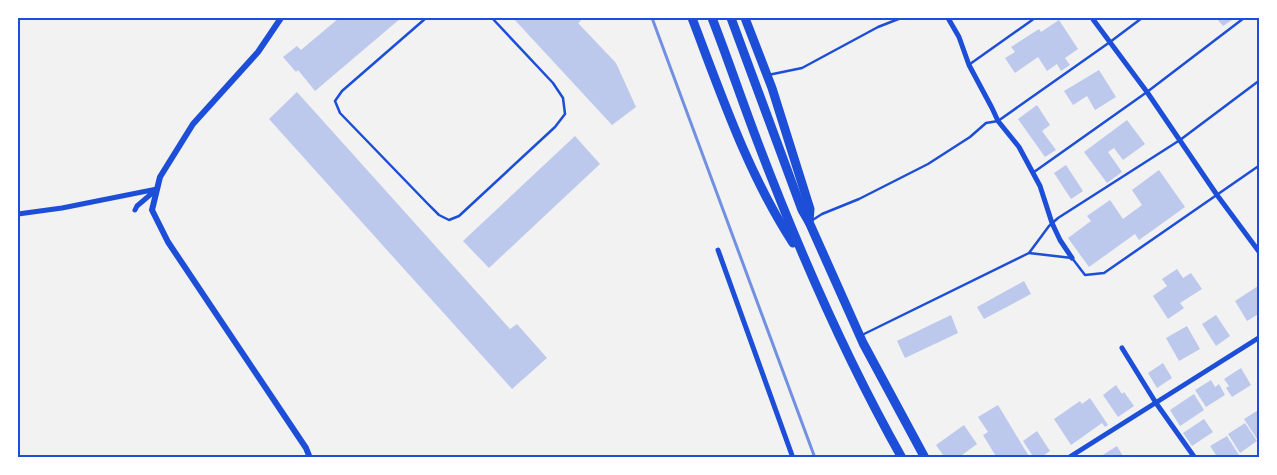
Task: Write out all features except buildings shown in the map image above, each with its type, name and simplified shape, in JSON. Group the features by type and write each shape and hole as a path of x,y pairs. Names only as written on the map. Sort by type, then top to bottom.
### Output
{"highway":[{"path":"692,18 756,175 779,221 804,258"},
{"path":"712,18 758,143 804,258 871,403 902,458"},
{"path":"731,18 802,210 860,336 925,458"},
{"path":"745,18 767,75 810,209 809,222"}],"street":[{"path":"281,18 258,52 193,124 160,177 152,210 168,242 306,448 310,458"},
{"path":"948,18 959,37 969,65 998,121 1020,147 1040,186 1052,223 1072,258"},
{"path":"1092,18 1148,92 1217,195 1260,253"},
{"path":"135,210 137,206 157,189"},
{"path":"18,214 62,208 157,189"},
{"path":"718,250 793,458"},
{"path":"1068,458 1260,337"},
{"path":"1122,348 1156,403 1195,458"}],"lane":[{"path":"426,18 342,91 335,101 340,113 439,215 449,220 459,216 554,127 565,114 563,98 553,83 492,18"},
{"path":"767,75 802,68 878,27 901,18"},
{"path":"969,65 1035,18"},
{"path":"809,222 928,164 970,137 986,123 998,121 1142,18"},
{"path":"1033,173 1148,92 1244,18"},
{"path":"860,336 1029,253 1058,218 1180,140 1260,80"},
{"path":"1029,253 1072,258 1085,275 1104,273 1260,165"}],"railway":[{"path":"652,18 815,458"}]}
